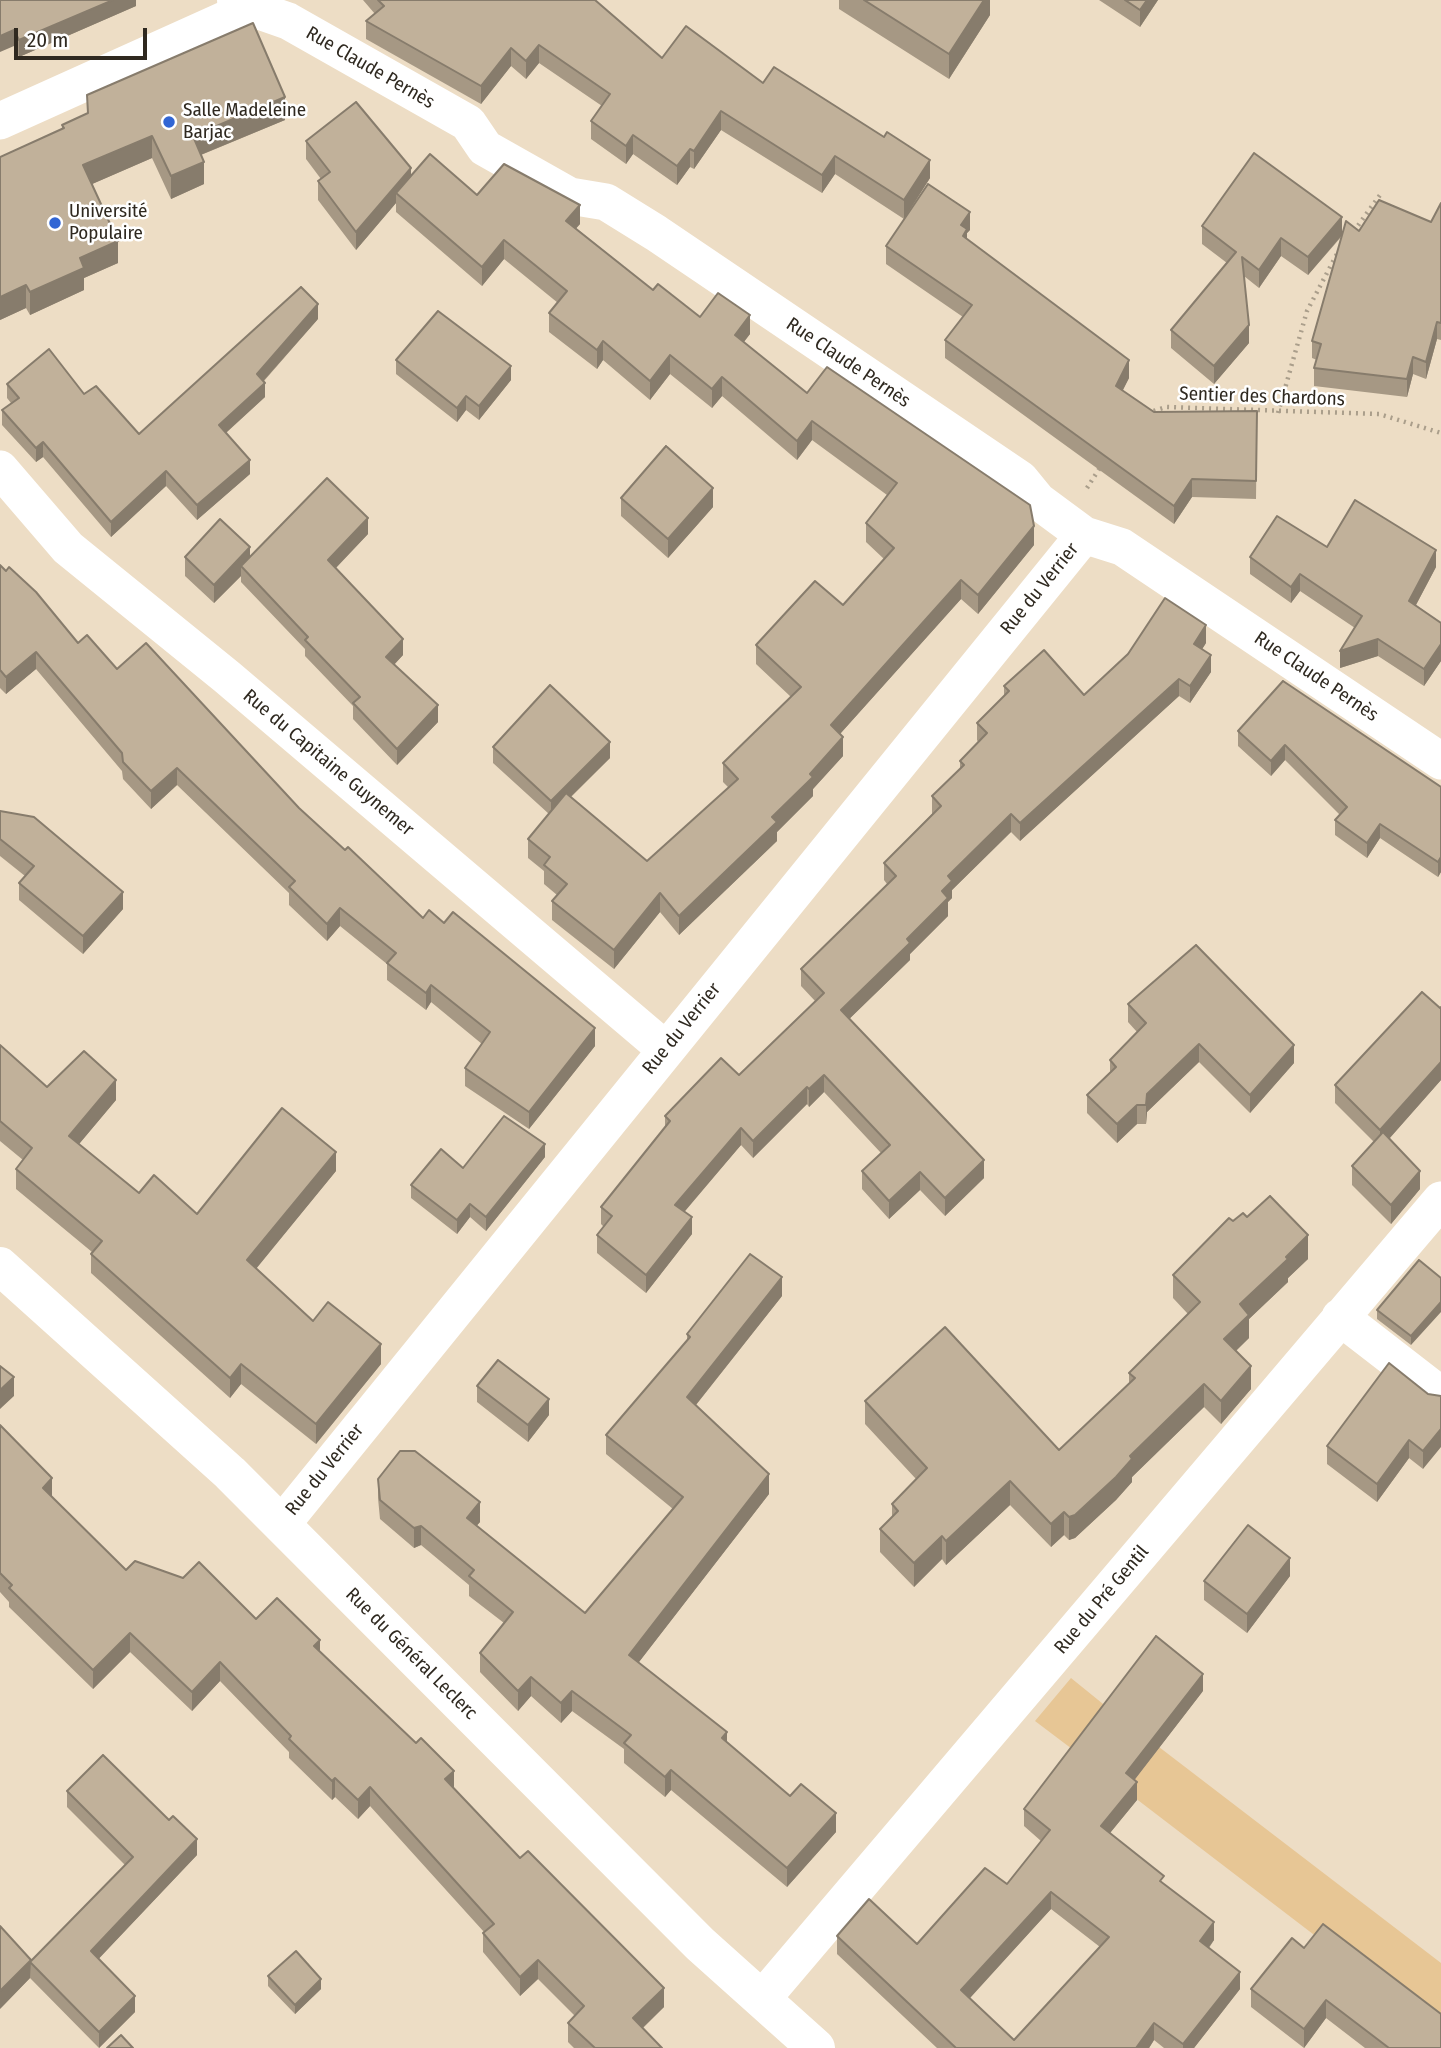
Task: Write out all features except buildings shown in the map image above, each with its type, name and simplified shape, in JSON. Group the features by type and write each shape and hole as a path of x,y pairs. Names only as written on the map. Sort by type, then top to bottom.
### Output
{"main road":[{"name":"Rue du Général Leclerc","path":"0,1266 41,1299 282,1524 700,1944 816,2048"}],"street":[{"path":"0,121 249,3"},
{"name":"Rue Claude Pernès","path":"249,3 288,21 468,123 485,148 570,196 606,202 656,233 1020,479 1038,501 1084,536 1122,547 1441,761"},
{"name":"Rue du Capitaine Guynemer","path":"0,469 68,548 227,677 665,1049"},
{"name":"Rue du Verrier","path":"282,1524 1084,536"},
{"name":"Rue du Pré Gentil","path":"762,1999 1441,1200"},
{"path":"1340,1317 1441,1395"}],"path":[{"path":"1350,237 1380,195"},
{"path":"1278,413 1307,311 1342,247"},
{"name":"Sentier des Chardons","path":"1143,414 1166,407 1278,413 1379,414 1441,433"},
{"path":"1080,498 1102,465"}],"shaded area":[{"path":"1071,1678 1113,1712 1080,1755 1035,1721"},
{"path":"1159,1747 1441,1963 1441,2032 1126,1791"}],"place":[{"name":"Salle Madeleine Barjac","path":"169,122"},
{"name":"Université Populaire","path":"55,223"}]}
